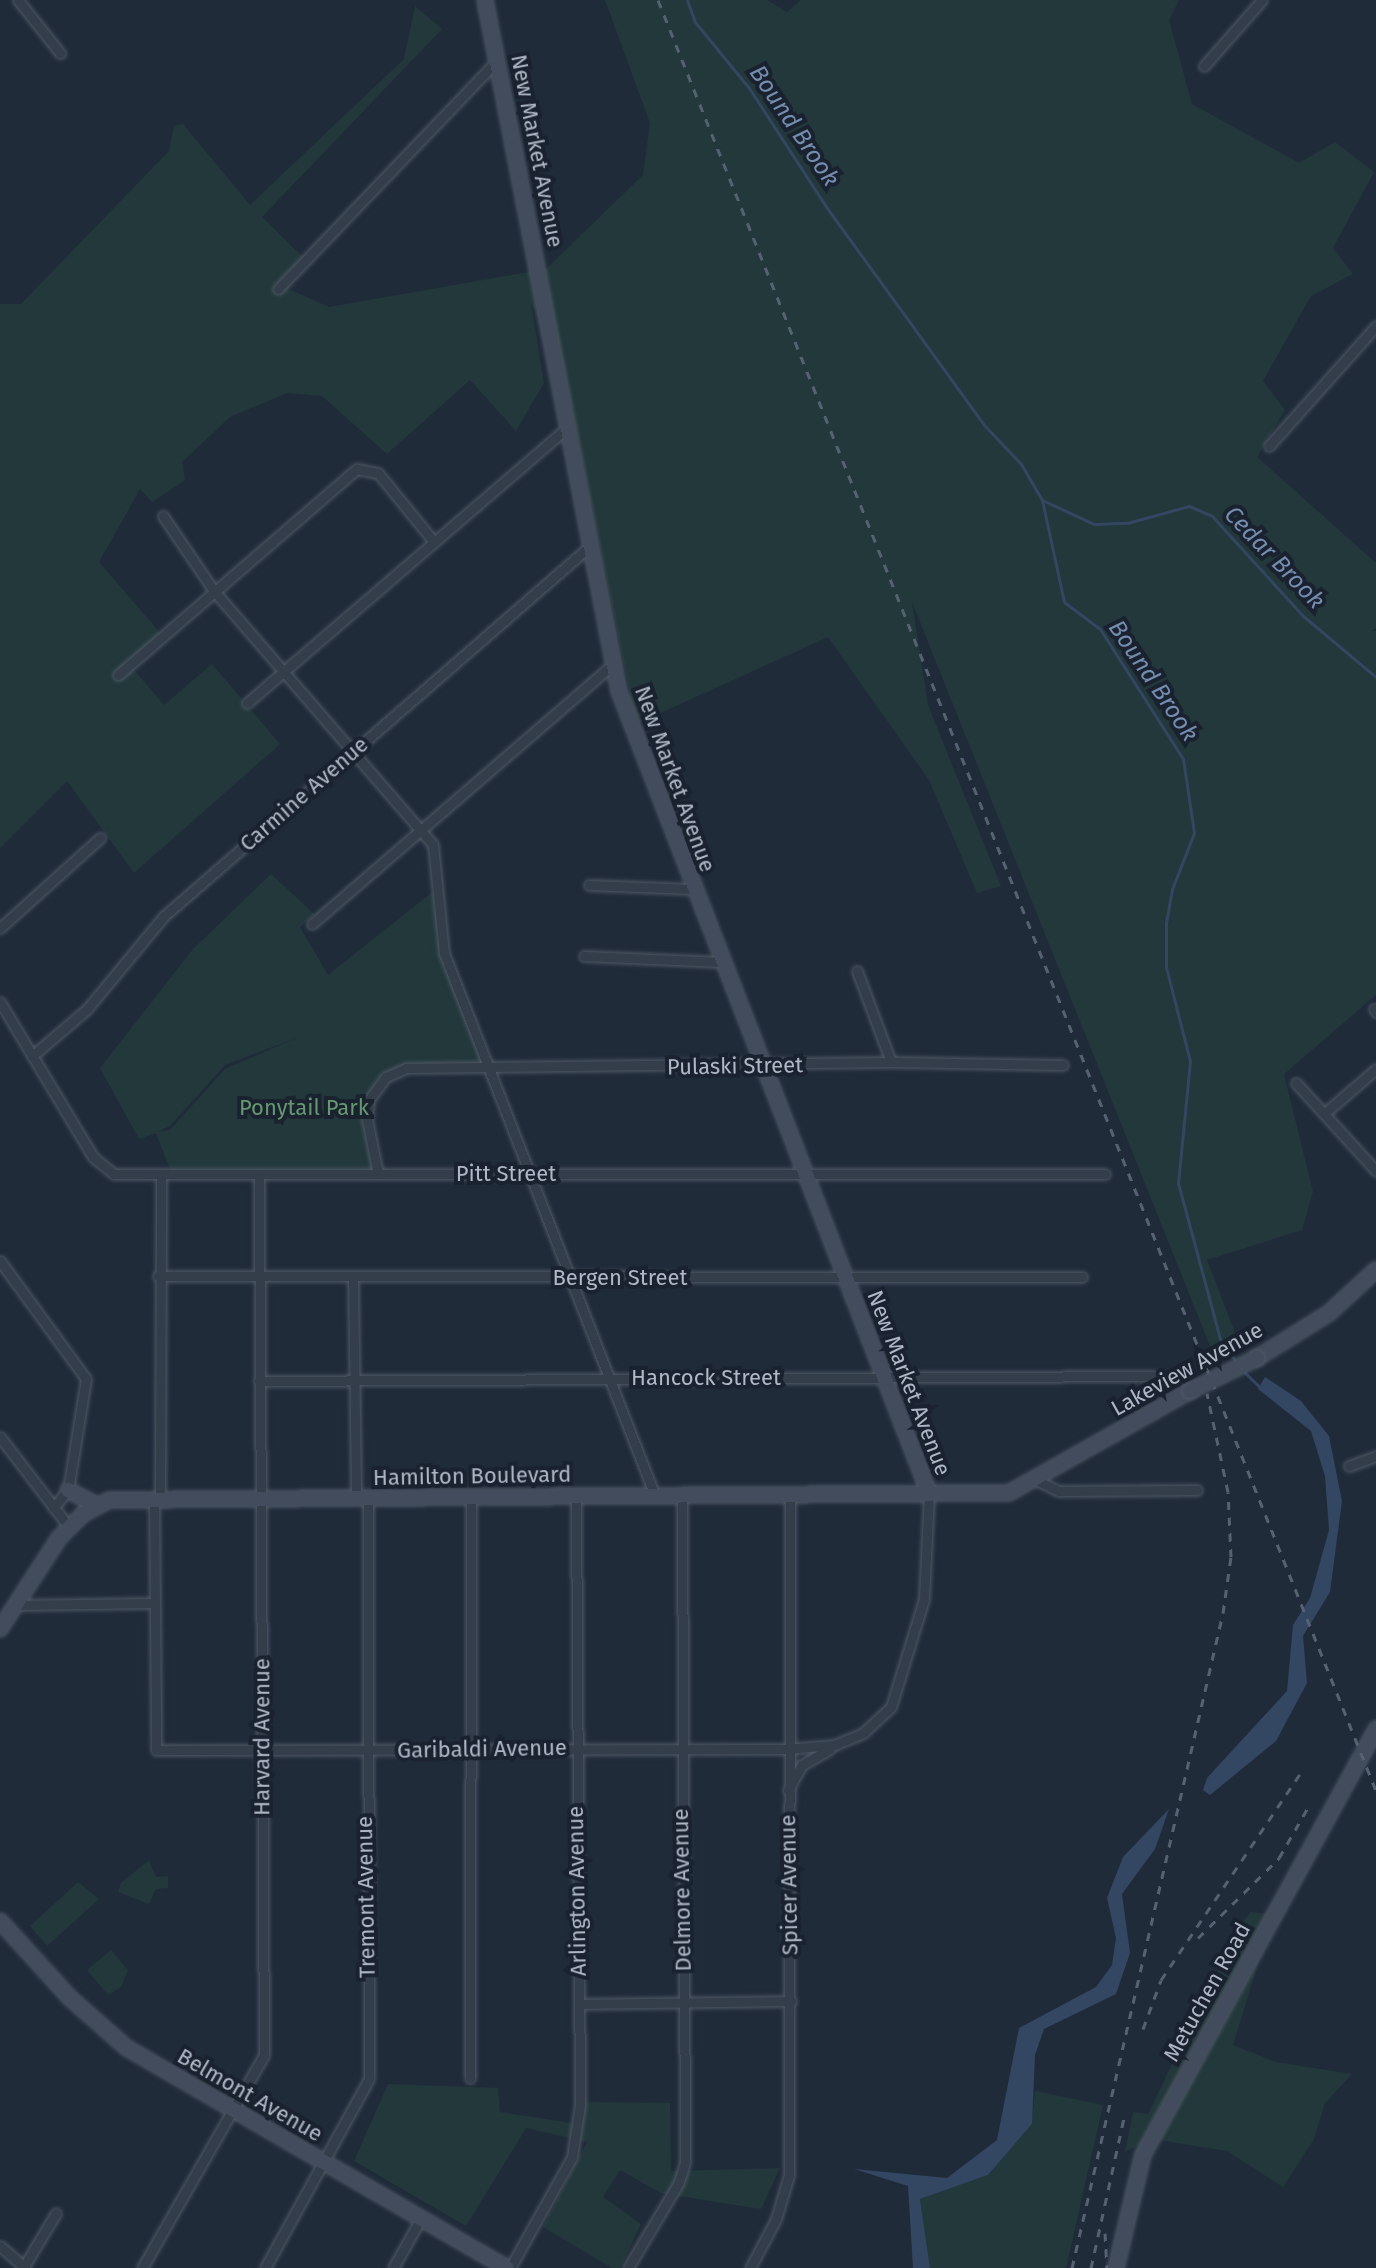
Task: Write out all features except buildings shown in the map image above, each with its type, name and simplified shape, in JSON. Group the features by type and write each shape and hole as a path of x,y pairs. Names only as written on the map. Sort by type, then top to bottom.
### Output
{"main road":[{"name":"New Market Avenue","path":"485,0 613,664 631,732 929,1493"},
{"name":"Lakeview Avenue","path":"1009,1493 1190,1391 1257,1358 1329,1313 1376,1270"},
{"path":"0,1629 69,1527 96,1505 68,1490"},
{"name":"Hamilton Boulevard","path":"96,1505 157,1497 362,1499 1009,1493"},
{"name":"Metuchen Road","path":"1116,2268 1143,2155 1376,1729"},
{"name":"Belmont Avenue","path":"0,1921 98,2025 159,2069 509,2268"}],"street":[{"path":"18,0 60,53"},
{"path":"1204,66 1262,0"},
{"path":"278,289 497,61"},
{"path":"1269,446 1376,326"},
{"path":"247,703 569,426"},
{"path":"118,675 357,469 368,468 381,477 434,542"},
{"path":"163,516 214,591 422,829 437,858 437,916 456,984 655,1496"},
{"name":"Carmine Avenue","path":"32,1056 87,1009 163,917 590,546"},
{"path":"312,924 613,664"},
{"path":"0,928 100,838"},
{"path":"589,885 692,889"},
{"path":"584,956 721,962"},
{"path":"857,971 891,1062"},
{"name":"Pitt Street","path":"0,1002 100,1166 114,1174 1105,1174"},
{"name":"Pulaski Street","path":"378,1174 367,1119 369,1100 386,1077 406,1068 762,1067 891,1062 1063,1065"},
{"path":"1326,1112 1376,1069"},
{"path":"1296,1083 1326,1112 1376,1171"},
{"path":"16,1605 153,1603 161,1175"},
{"name":"Harvard Avenue","path":"142,2268 264,2055 257,1275 259,1175"},
{"path":"0,1261 86,1379 68,1490 53,1508"},
{"name":"Bergen Street","path":"158,1276 571,1279 1082,1277"},
{"name":"Tremont Avenue","path":"265,2268 369,2079 362,1499 353,1276"},
{"name":"Hancock Street","path":"259,1381 1153,1376"},
{"path":"0,1437 69,1527"},
{"path":"1349,1466 1376,1456"},
{"path":"1034,1479 1059,1491 1197,1490"},
{"path":"787,1793 802,1765 834,1745 863,1733 882,1717 908,1662 926,1580 929,1493"},
{"name":"Spicer Avenue","path":"750,2268 776,2219 789,2175 791,2001 786,1749 790,1495"},
{"name":"Delmore Avenue","path":"628,2268 684,2172 680,1749 682,1496"},
{"name":"Arlington Avenue","path":"509,2268 576,2143 579,2004 575,1748 576,1497"},
{"path":"470,2078 471,1498"},
{"name":"Garibaldi Avenue","path":"153,1603 156,1750 786,1749 834,1745"},
{"path":"579,2004 791,2001"},
{"path":"0,2246 24,2268 56,2213"},
{"path":"393,2268 420,2220"}],"green space":[{"path":"605,0 767,0 787,12 801,0 1179,0 1169,20 1192,104 1299,163 1335,142 1374,172 1333,248 1353,274 1311,296 1263,381 1285,410 1257,457 1376,563 1376,628 1371,631 1376,631 1376,995 1284,1074 1313,1192 1302,1230 1207,1260 1239,1343 1214,1356 912,602 928,705 1001,886 977,893 929,780 828,637 636,724 565,374 531,303 544,383 516,431 470,380 387,454 322,396 287,393 230,417 182,462 185,480 152,502 140,489 99,562 163,636 130,665 164,705 212,664 280,744 134,873 67,781 0,848 0,304 21,304 169,151 174,126 183,124 250,205 404,59 415,6 442,29 262,217 305,259 288,289 329,307 546,269 643,175 650,123"},
{"name":"Ponytail Park","path":"271,874 314,914 300,927 328,975 435,890 451,973 488,1067 396,1070 368,1104 382,1172 172,1175 156,1133 139,1139 100,1068 193,949","holes":["301,1036 225,1069 170,1130 157,1132 170,1126 225,1065"]},
{"path":"149,1860 156,1877 168,1876 168,1888 156,1889 149,1904 118,1892 121,1883"},
{"path":"78,1882 99,1899 47,1946 30,1926"},
{"path":"1251,1912 1273,1915 1233,2045 1276,2062 1352,2074 1325,2103 1314,2139 1283,2187 1227,2151 1152,2139 1125,2152 1133,2112 1148,2114 1238,1928"},
{"path":"111,1950 128,1970 121,1987 108,1995 87,1970"},
{"path":"388,2084 498,2088 500,2112 571,2123 587,2102 670,2103 671,2171 780,2168 761,2209 661,2193 620,2170 603,2197 641,2224 620,2268 612,2268 543,2227 587,2142 526,2128 466,2226 354,2161"},
{"path":"1035,2091 1103,2105 1066,2268 930,2268 920,2199 988,2175 1031,2125"}],"water":[{"path":"1265,1377 1301,1401 1329,1436 1342,1501 1330,1592 1303,1636 1307,1683 1276,1741 1210,1795 1203,1790 1207,1778 1287,1691 1293,1625 1310,1598 1329,1530 1325,1476 1311,1431 1258,1389"},
{"path":"1169,1809 1155,1849 1122,1894 1130,1953 1116,1994 1044,2029 1035,2055 1032,2124 988,2175 920,2199 930,2268 913,2268 908,2186 854,2169 947,2178 997,2140 1019,2028 1096,1987 1112,1965 1116,1938 1107,1898 1123,1857"}],"waterway":[{"name":"Bound Brook","path":"687,0 695,22 749,88 827,208 985,426 1021,464 1042,500 1064,602 1100,629 1183,759 1194,833 1172,889 1166,922 1166,967 1190,1061 1178,1183 1221,1342 1238,1364"},
{"name":"Cedar Brook","path":"1042,500 1094,524 1127,523 1189,506 1212,516 1302,615 1376,677"},
{"name":"Bound Brook","path":"1242,1370 1262,1389"}],"railway":[{"path":"658,0 1376,1791"},
{"path":"1072,2268 1223,1613 1231,1557 1228,1492 1207,1393"},
{"path":"1143,2029 1161,1980 1304,1768"},
{"path":"1198,1938 1279,1858 1310,1804"},
{"path":"1091,2268 1124,2118"},
{"path":"1105,2233 1107,2268"}]}
